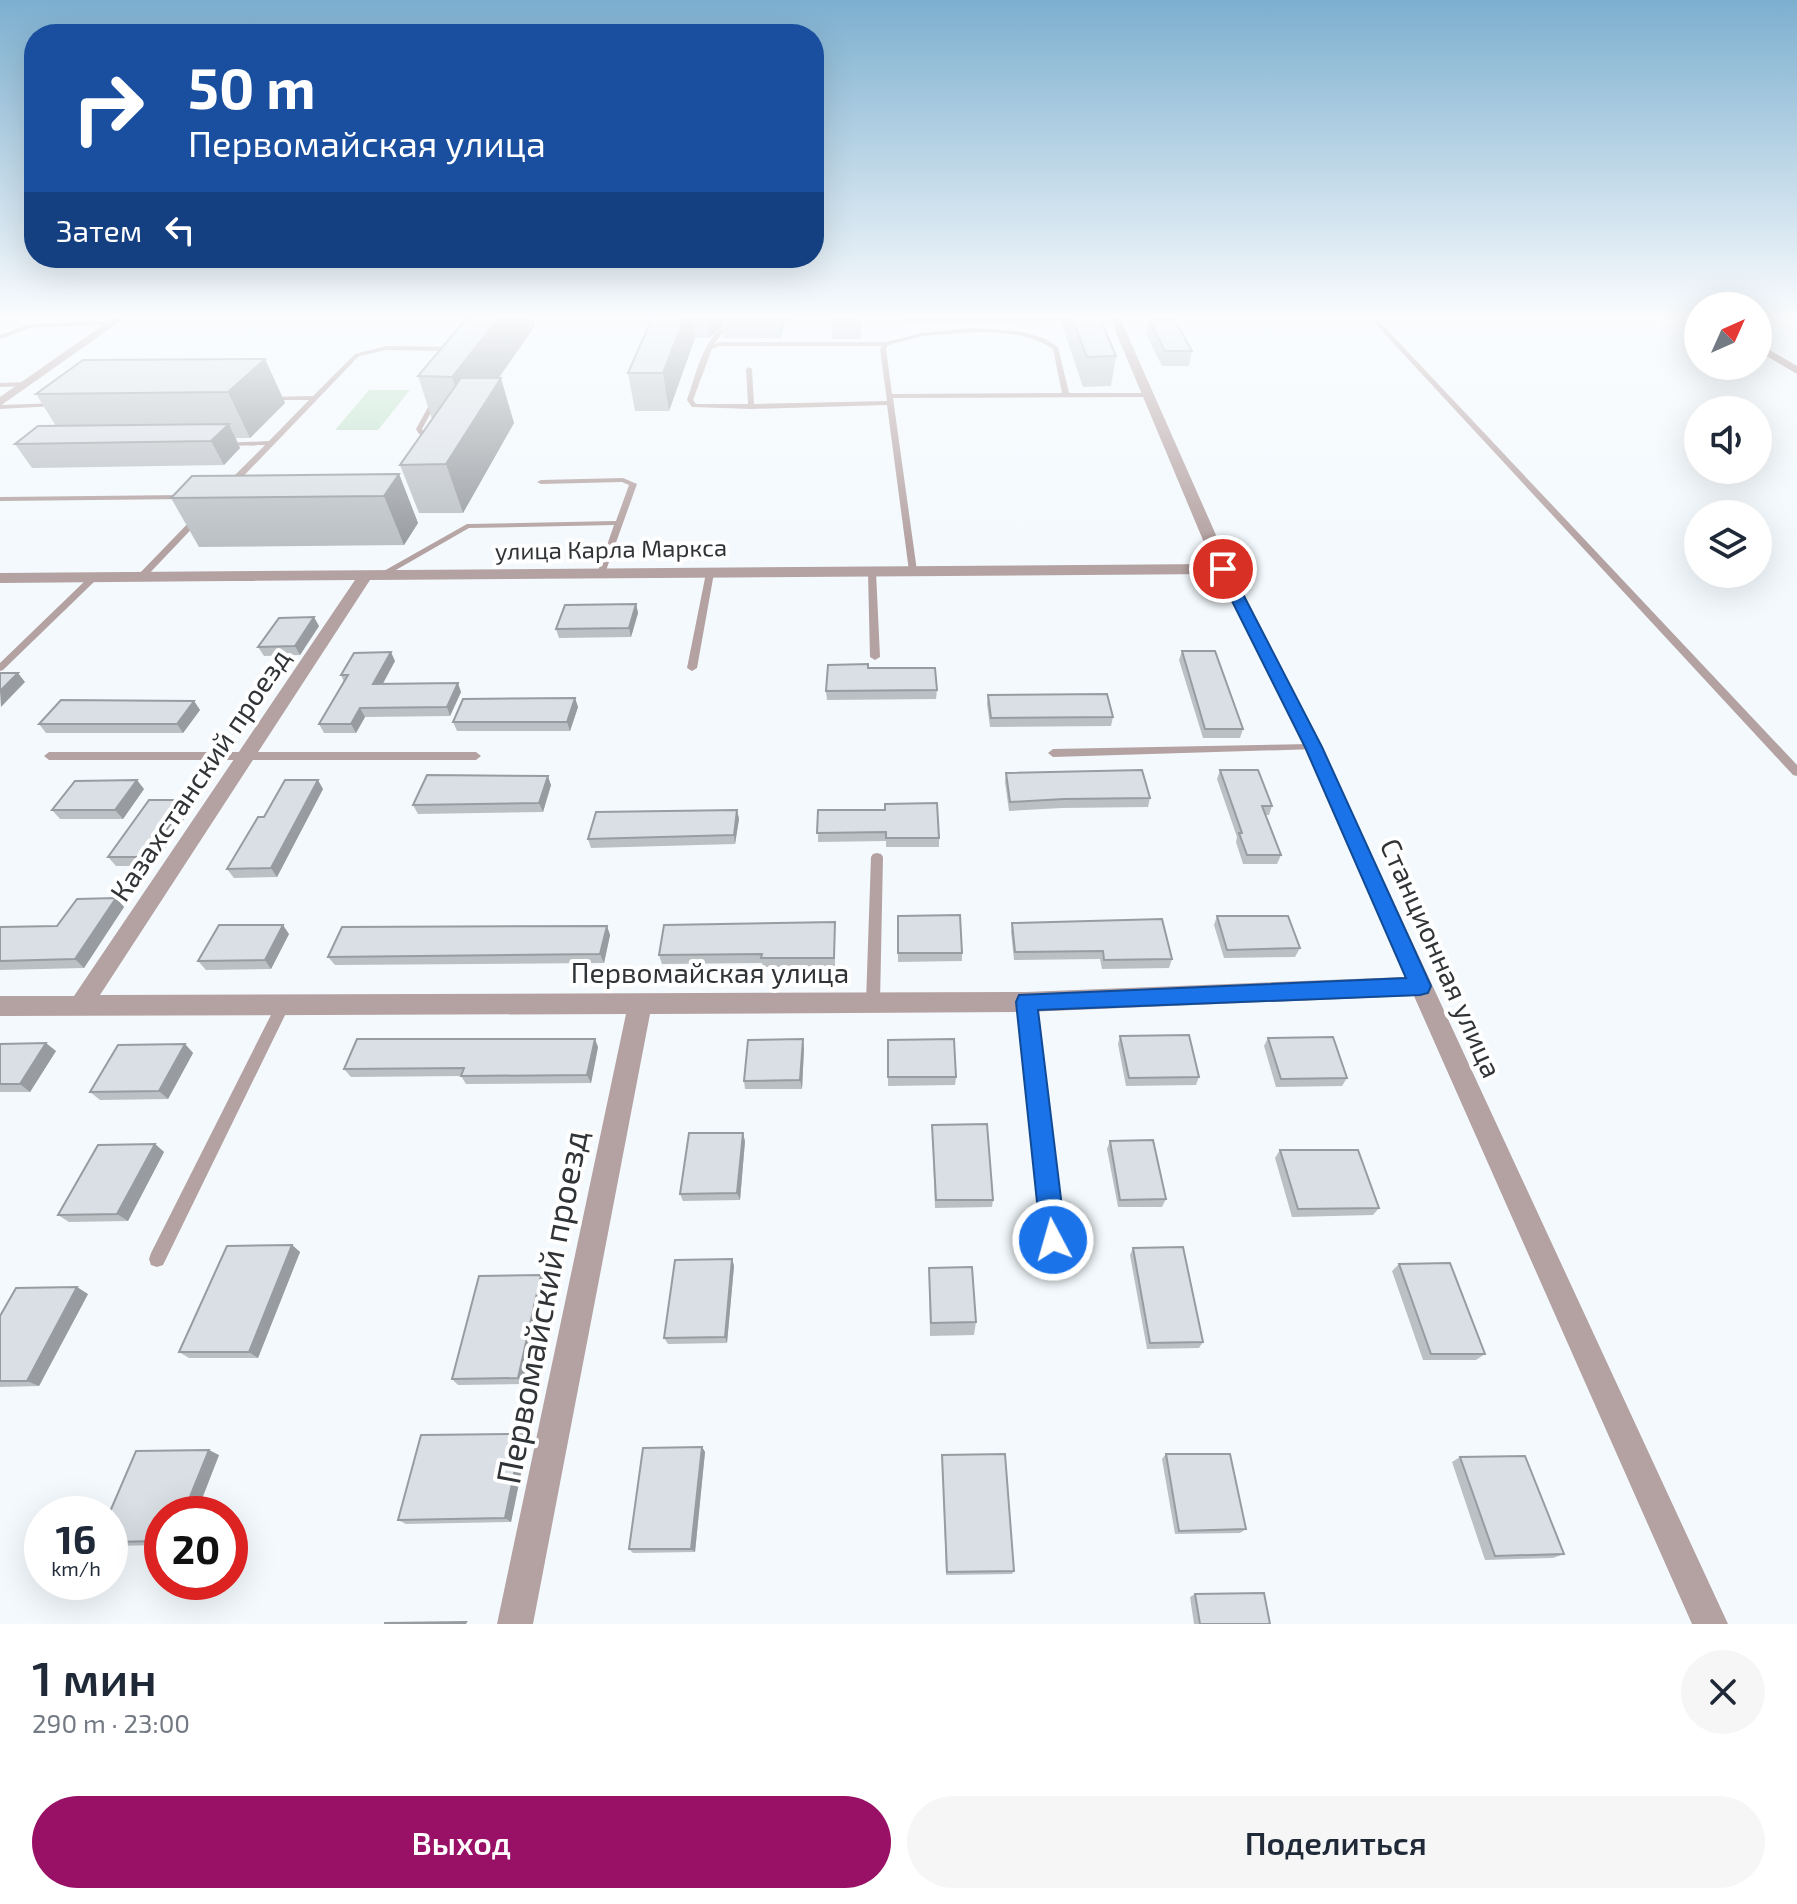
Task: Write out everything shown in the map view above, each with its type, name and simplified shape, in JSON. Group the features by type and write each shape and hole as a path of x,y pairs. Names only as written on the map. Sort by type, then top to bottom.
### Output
{"street":[{"name":"Станционная улица","path":"1148,395 1223,569 1313,747 1710,1624"},
{"name":"улица Карла Маркса","path":"0,578 1223,569"},
{"name":"Казахстанский проезд","path":"81,1005 248,753 372,576"},
{"name":"Первомайская улица","path":"0,1006 1026,1002 1420,986"},
{"name":"Первомайский проезд","path":"515,1624 640,1005"}],"lane":[{"path":"219,496 317,394"},
{"path":"440,394 419,429 421,433 444,440"},
{"path":"692,394 690,400 694,406 751,407 890,400 1148,395"},
{"path":"750,394 751,407"},
{"path":"889,394 913,571"},
{"path":"1444,394 1797,772"},
{"path":"251,398 313,398"},
{"path":"0,404 66,403"},
{"path":"208,444 270,443"},
{"path":"541,482 629,481 633,484 601,574"},
{"path":"0,499 188,497"},
{"path":"141,577 202,514"},
{"path":"372,576 467,526 620,523"},
{"path":"872,572 875,657"},
{"path":"692,668 710,573"},
{"path":"0,668 93,578"},
{"path":"1053,753 1313,747"},
{"path":"49,756 248,753 476,756"},
{"path":"873,1002 877,857"},
{"path":"1026,1002 1053,1240"},
{"path":"157,1259 283,1005"}],"green space":[{"path":"366,394 407,394 378,430 335,430"}],"building":[{"path":"450,394 491,394 446,464 400,465"},
{"path":"229,424 211,441 15,444 38,426"},
{"path":"399,474 384,496 171,498 192,476"},
{"path":"636,604 629,628 556,629 565,605"},
{"path":"314,617 295,646 258,647 279,618"},
{"path":"1182,651 1215,651 1243,729 1205,729"},
{"path":"391,652 373,684 458,683 447,707 360,708 351,724 319,724 348,675 341,675 354,653"},
{"path":"868,664 868,668 935,668 937,690 826,691 828,665"},
{"path":"0,673 18,673 0,691"},
{"path":"1107,694 1113,717 991,718 988,695"},
{"path":"575,698 567,722 453,722 463,699"},
{"path":"61,700 194,701 177,724 39,724"},
{"path":"1142,770 1150,798 1010,802 1006,773"},
{"path":"1220,770 1258,770 1272,806 1262,806 1281,855 1247,855"},
{"path":"427,775 548,776 539,803 413,805"},
{"path":"137,780 115,810 52,810 75,781"},
{"path":"285,780 318,780 271,868 227,869 258,817 264,817"},
{"path":"149,800 184,800 146,857 108,857"},
{"path":"937,803 939,838 886,838 886,832 817,833 818,810 885,810 885,804"},
{"path":"737,810 734,835 588,839 596,812"},
{"path":"116,898 75,959 0,961 0,927 57,926 77,899"},
{"path":"960,915 962,953 898,953 898,916"},
{"path":"1217,916 1288,916 1300,948 1227,950"},
{"path":"1162,919 1172,959 1104,960 1103,951 1015,952 1012,923"},
{"path":"835,922 834,958 761,958 762,954 659,955 664,925"},
{"path":"219,925 283,925 265,960 198,961"},
{"path":"607,926 600,954 328,957 342,927"},
{"path":"1189,1035 1199,1077 1129,1078 1120,1036"},
{"path":"1333,1037 1347,1078 1281,1079 1268,1038"},
{"path":"357,1039 595,1039 587,1075 461,1076 464,1068 344,1069"},
{"path":"803,1039 800,1080 744,1081 748,1040"},
{"path":"954,1039 956,1077 888,1077 888,1040"},
{"path":"46,1043 20,1084 0,1084 0,1044"},
{"path":"185,1044 159,1091 90,1092 118,1045"},
{"path":"987,1124 993,1200 936,1200 932,1125"},
{"path":"689,1133 743,1133 737,1193 680,1194"},
{"path":"1153,1140 1166,1199 1120,1200 1110,1141"},
{"path":"155,1144 117,1214 58,1215 98,1145"},
{"path":"1280,1150 1358,1150 1379,1208 1298,1209"},
{"path":"292,1245 249,1352 179,1352 227,1246"},
{"path":"1183,1247 1203,1342 1150,1343 1133,1248"},
{"path":"732,1259 725,1337 664,1338 675,1260"},
{"path":"1450,1263 1485,1354 1431,1354 1399,1264"},
{"path":"972,1267 976,1322 931,1323 929,1268"},
{"path":"541,1275 518,1378 452,1379 479,1276"},
{"path":"77,1287 27,1381 0,1381 0,1316 16,1288"},
{"path":"522,1434 505,1518 398,1520 421,1435"},
{"path":"702,1447 691,1549 629,1549 643,1448"},
{"path":"209,1450 190,1496 144,1496 144,1541 128,1542 128,1496 117,1496 136,1451"},
{"path":"1005,1454 1014,1571 947,1572 942,1455"},
{"path":"1166,1454 1230,1454 1246,1529 1179,1531"},
{"path":"1525,1456 1564,1554 1495,1556 1460,1457"},
{"path":"1264,1593 1270,1624 1200,1624 1195,1594"},
{"path":"385,1623 465,1624 385,1624"}],"route":[{"path":"1053,1240 1026,1002 1420,986 1313,747 1223,569"}]}
